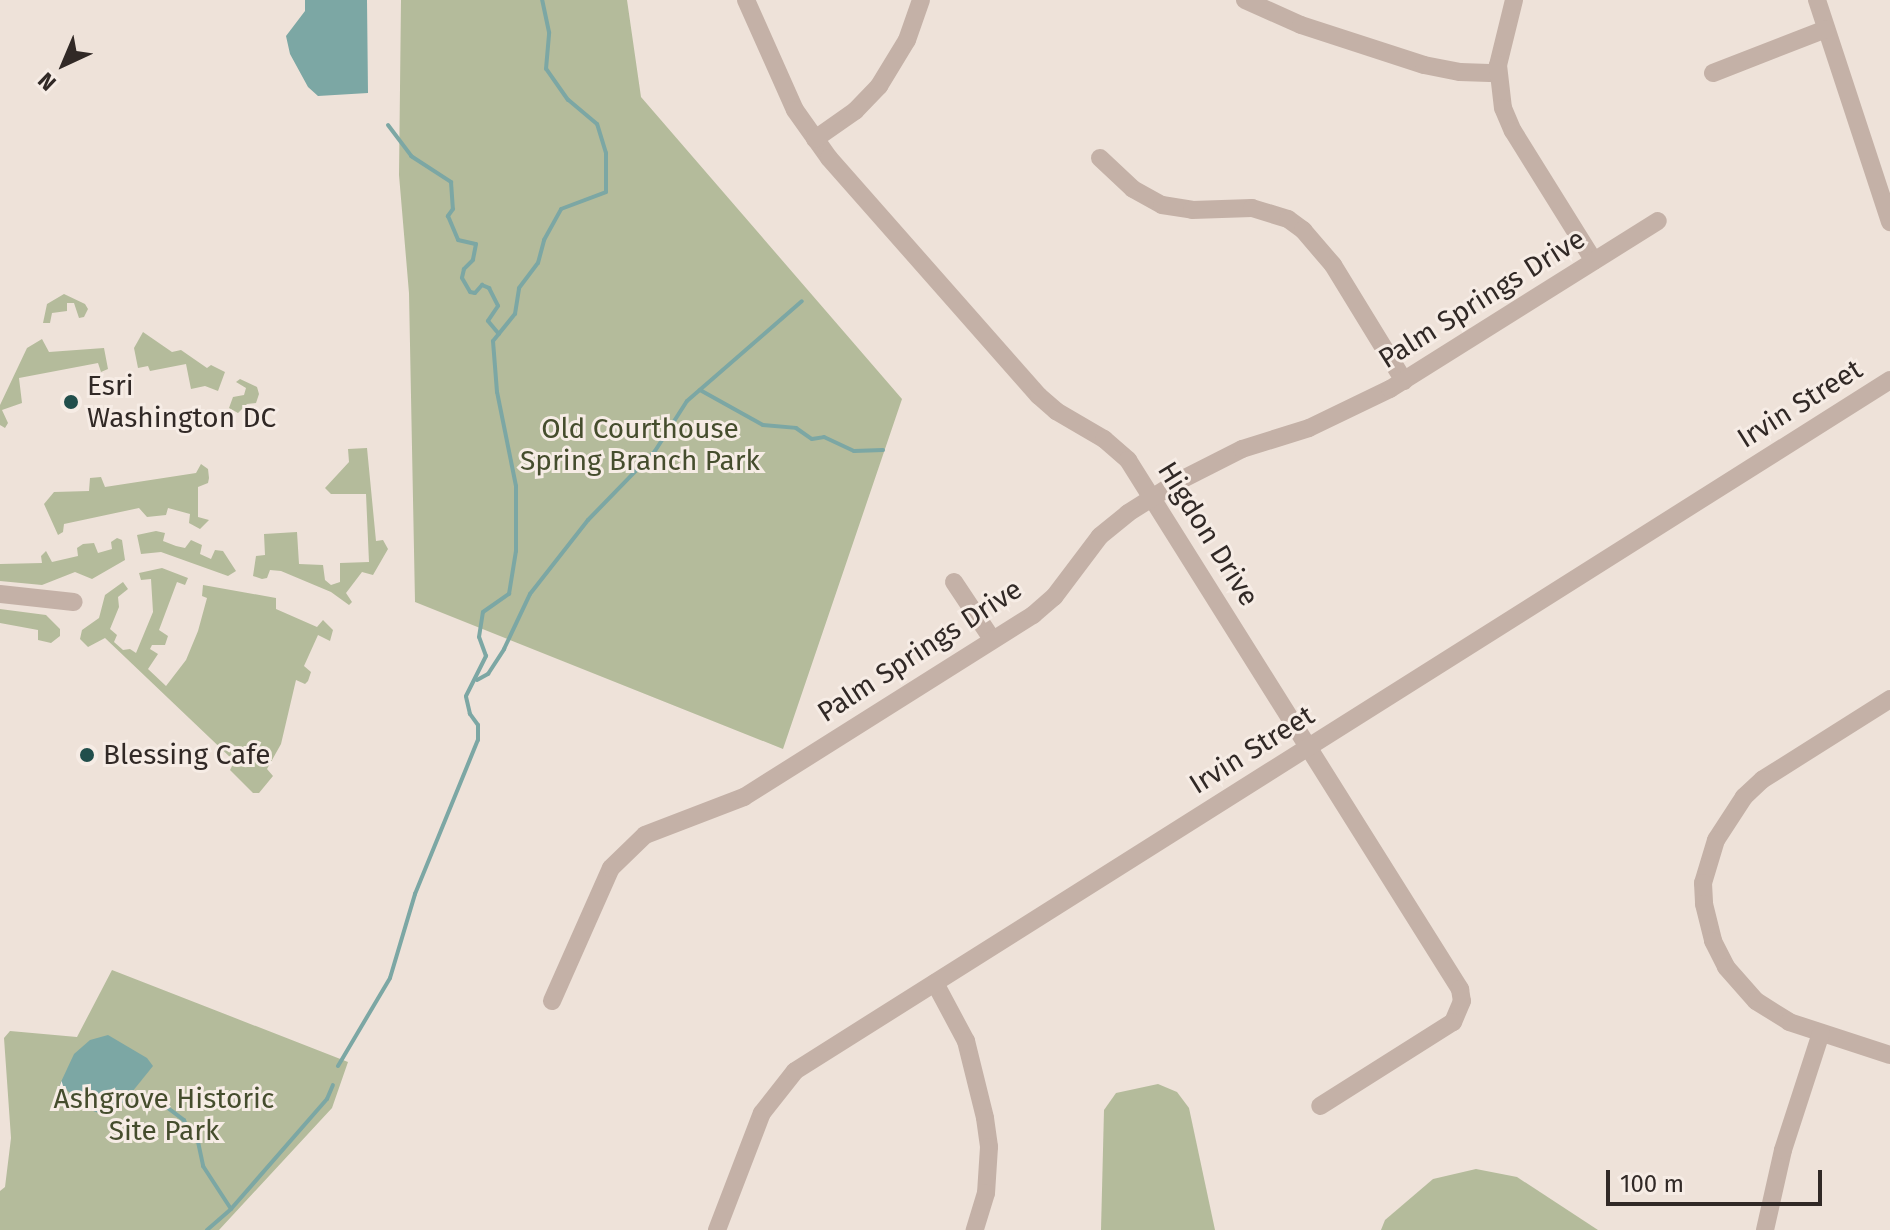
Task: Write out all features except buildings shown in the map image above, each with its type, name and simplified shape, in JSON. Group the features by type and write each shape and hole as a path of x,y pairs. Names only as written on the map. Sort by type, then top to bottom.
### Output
{"street":[{"name":"Higdon Drive","path":"746,0 778,77 815,139 1039,396 1056,411 1117,449 1152,498 1460,989 1462,1001 1453,1022 1320,1106"},
{"path":"815,139 855,111 879,86 907,40 921,0"},
{"path":"1245,0 1301,25 1424,65 1460,72 1497,73"},
{"path":"1514,0 1501,45 1497,73 1503,108 1513,131 1594,261"},
{"path":"1817,0 1890,222"},
{"path":"1713,73 1826,29"},
{"path":"1100,158 1133,189 1162,205 1192,210 1252,208 1278,215 1303,230 1333,265 1404,381"},
{"name":"Palm Springs Drive","path":"552,1001 611,868 645,835 744,797 1033,615 1054,597 1100,536 1152,498 1210,464 1344,413 1404,381 1658,221"},
{"name":"Irvin Street","path":"717,1230 762,1113 795,1071 1890,380"},
{"path":"954,582 992,639"},
{"path":"0,594 74,602"},
{"path":"1890,699 1762,780 1728,818 1707,863 1703,883 1707,923 1726,967 1739,984 1771,1012 1821,1033 1890,1055"},
{"path":"935,983 966,1041 985,1118 989,1147 986,1193 975,1230"},
{"path":"1765,1230 1783,1150 1821,1033"}],"green space":[{"name":"Old Courthouse Spring Branch Park","path":"401,0 627,0 641,97 902,399 783,749 415,602 409,293 399,175"},
{"path":"64,294 85,304 88,309 84,317 79,318 74,303 67,303 67,311 52,313 50,323 43,323 47,304"},
{"path":"143,332 172,352 181,350 207,368 211,365 225,372 218,391 205,386 191,389 186,364 150,371 148,366 138,368 134,348"},
{"path":"42,339 49,352 104,348 108,369 101,372 98,363 19,378 22,403 2,410 8,423 5,428 0,425 0,405 27,348"},
{"path":"240,379 257,387 259,394 256,403 247,404 238,413 229,408 233,397 244,395 246,388 236,382"},
{"path":"367,448 376,541 383,540 388,549 373,575 362,572 346,593 352,602 349,605 331,592 281,571 270,570 267,578 262,579 253,576 256,556 265,555 264,534 297,532 299,564 323,565 325,580 331,585 340,582 340,563 369,562 366,494 331,494 325,488 349,462 348,449"},
{"path":"201,464 208,469 209,478 208,483 198,487 198,517 209,520 200,529 189,523 190,514 168,508 166,515 147,517 139,508 64,524 63,532 58,535 44,504 54,492 89,491 90,478 101,477 105,487 196,473"},
{"path":"156,531 165,533 163,541 176,546 185,548 191,540 202,545 200,554 211,559 215,550 223,551 236,571 228,576 161,552 141,554 137,535"},
{"path":"117,538 122,540 125,560 92,579 75,572 42,585 0,581 0,564 42,563 41,556 46,551 52,562 78,556 77,548 83,544 94,543 98,553 112,549 111,542"},
{"path":"162,568 188,578 185,585 177,582 159,630 168,636 165,645 152,645 150,649 158,654 148,669 166,686 186,660 198,631 207,598 202,596 203,585 276,598 276,609 317,627 323,620 333,630 330,641 318,635 304,666 311,672 308,681 305,684 296,680 281,744 267,769 273,776 259,793 253,793 230,770 234,762 231,758 105,638 88,647 80,639 82,630 99,618 105,595 123,582 128,589 118,597 119,607 110,629 117,635 114,642 123,650 130,649 136,653 153,612 151,579 141,580 139,573"},
{"path":"0,609 46,615 60,629 60,636 51,643 38,640 38,630 0,623"},
{"name":"Ashgrove Historic Site Park","path":"112,970 348,1062 332,1108 219,1230 0,1230 0,1191 5,1187 11,1138 4,1038 10,1031 77,1037"},
{"path":"1158,1084 1177,1092 1189,1108 1215,1230 1101,1230 1104,1110 1116,1093"},
{"path":"1476,1169 1517,1177 1598,1230 1381,1230 1385,1220 1433,1179"}],"water":[{"path":"305,0 367,0 368,93 318,96 308,87 290,54 286,36 305,11"},
{"path":"108,1035 147,1058 153,1066 124,1102 101,1114 88,1109 60,1084 74,1054 90,1040"}],"waterway":[{"path":"338,1066 390,978 415,894 478,740 478,725 470,714 466,696 486,656 479,637 483,612 509,594 516,551 516,486 497,392 493,341 515,314 519,288 538,263 544,240 561,209 606,192 606,153 597,124 568,100 546,69 549,32 542,0"},
{"path":"388,125 411,156 451,182 453,209 448,216 458,240 476,244 473,260 464,269 462,278 470,292 475,293 482,285 489,288 498,306 488,321 499,334"},
{"path":"477,680 488,674 504,649 530,594 588,520 655,451 687,401 802,301"},
{"path":"700,390 763,425 796,428 812,439 824,437 854,451 883,450"},
{"path":"207,1230 231,1209 327,1099 333,1085"},
{"path":"160,1102 184,1120 188,1130 197,1137 203,1166 231,1209"}],"place":[{"name":"Esri Washington DC","path":"71,402"},
{"name":"Blessing Cafe","path":"87,755"}]}
